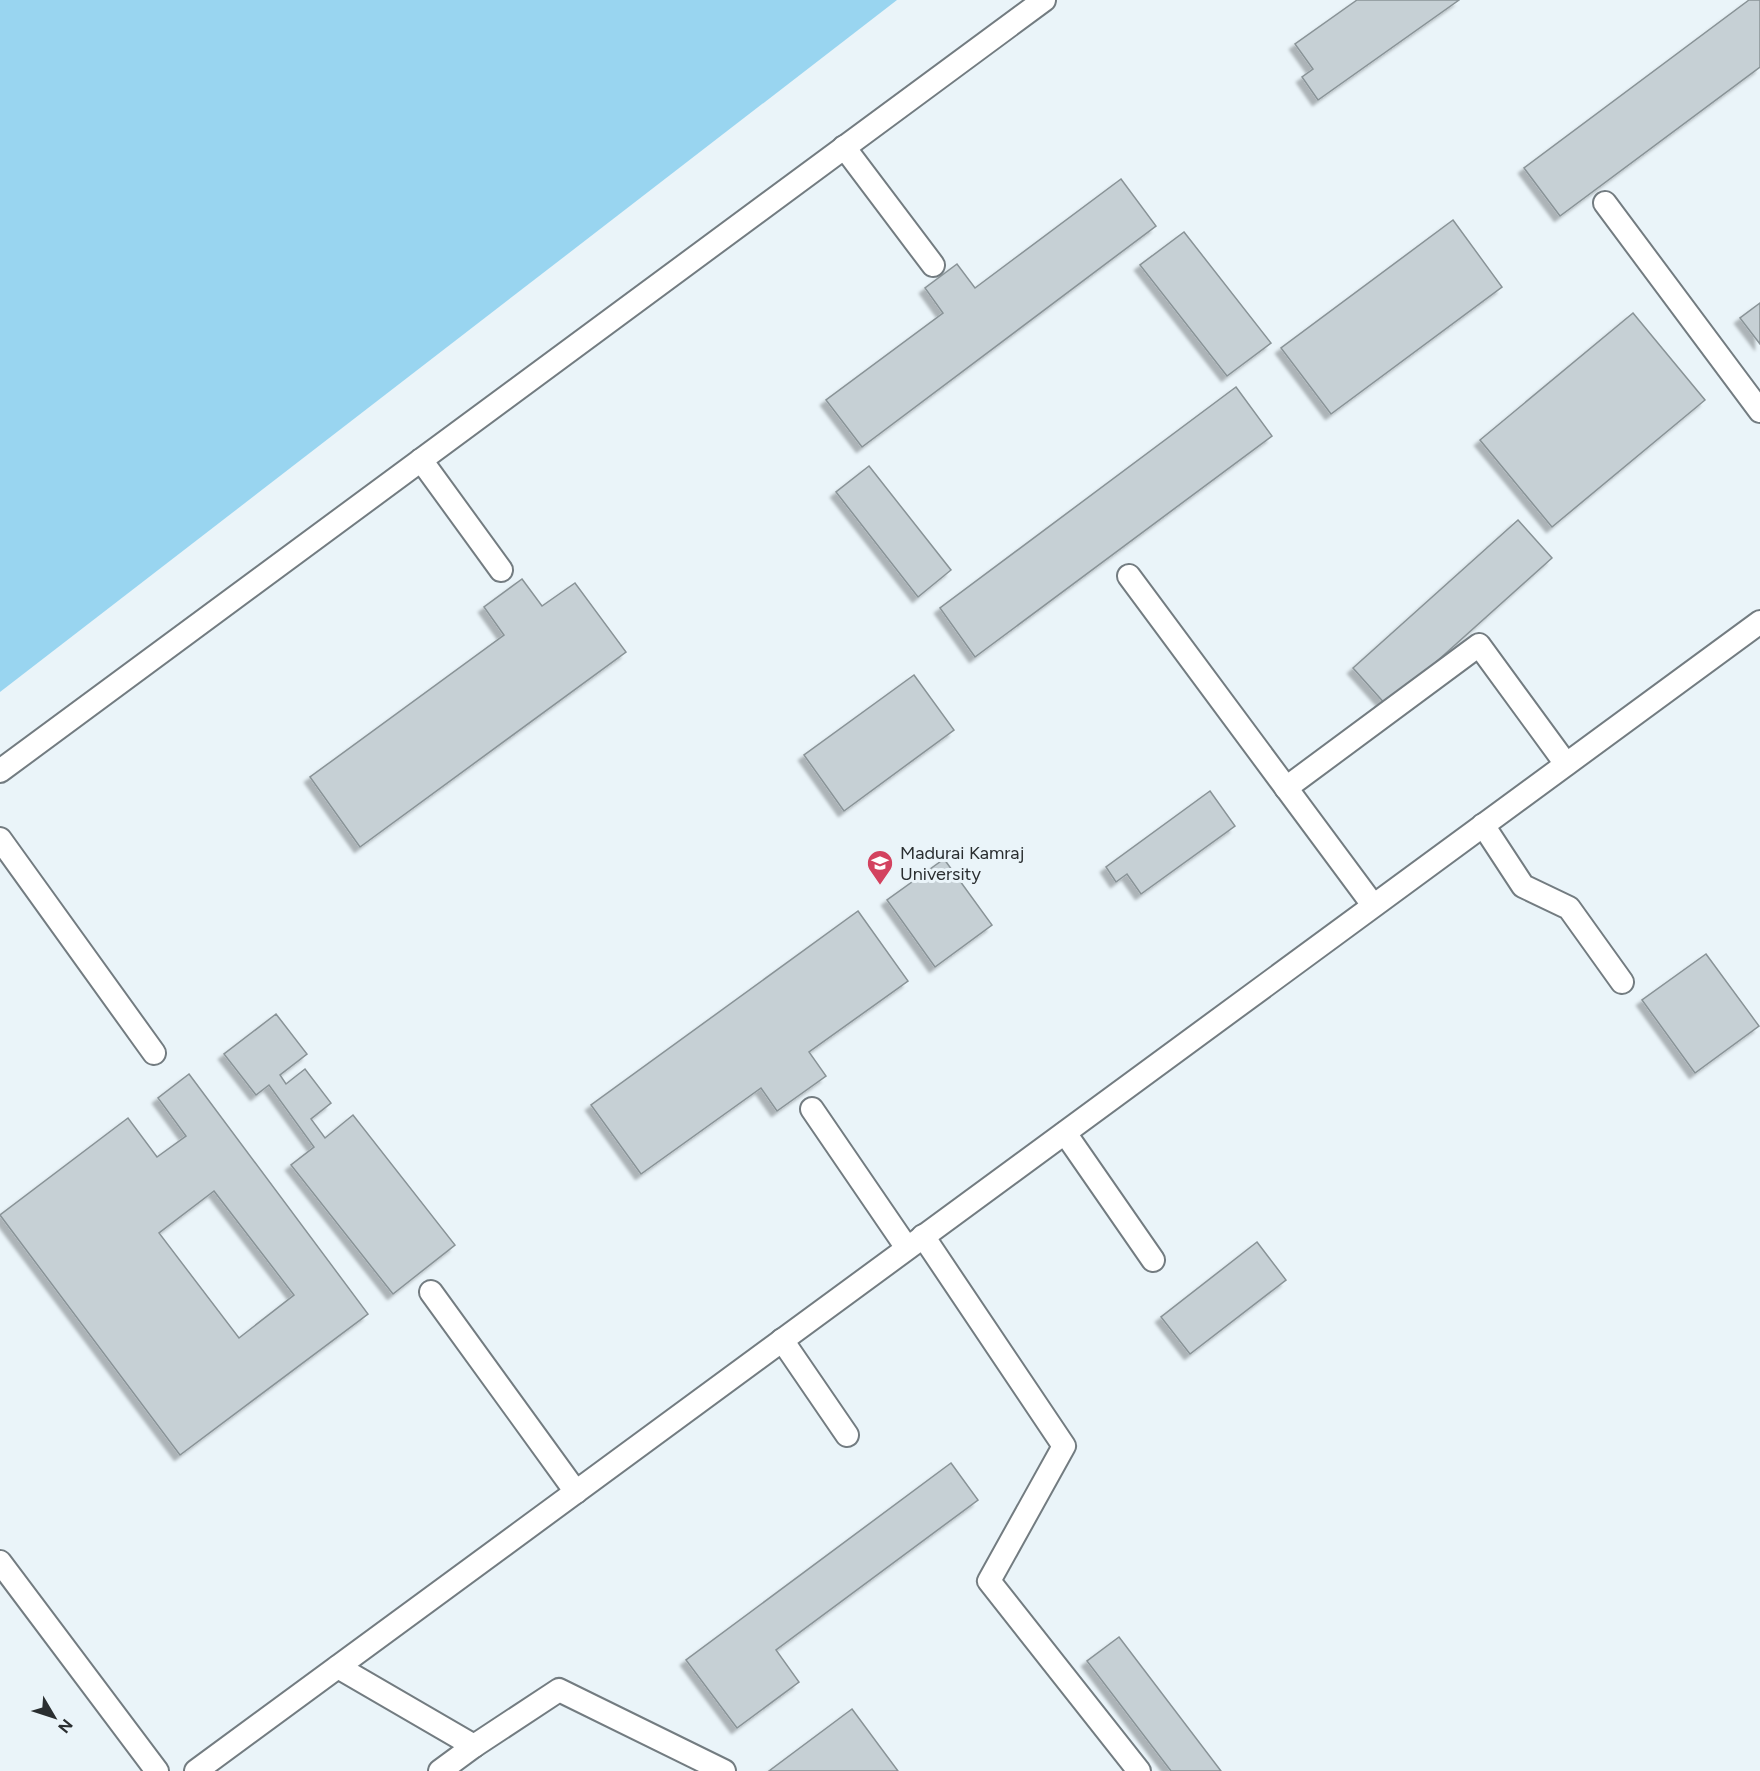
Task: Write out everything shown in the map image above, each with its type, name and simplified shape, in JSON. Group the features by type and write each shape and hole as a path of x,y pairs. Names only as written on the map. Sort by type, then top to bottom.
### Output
{"lane":[{"path":"0,771 1044,0"},
{"path":"844,147 933,264"},
{"path":"1605,203 1757,402"},
{"path":"421,460 501,570"},
{"path":"1130,576 1373,905"},
{"path":"196,1771 1760,622"},
{"path":"1287,788 1479,645 1566,764"},
{"path":"1483,825 1523,886 1569,908 1622,982"},
{"path":"0,840 154,1053"},
{"path":"812,1109 915,1242 1064,1446 989,1581 1138,1771"},
{"path":"1065,1133 1153,1260"},
{"path":"431,1292 576,1492"},
{"path":"782,1340 847,1435"},
{"path":"0,1562 156,1771"},
{"path":"338,1667 474,1746"},
{"path":"440,1771 559,1690 724,1771"}],"shaded area":[{"path":"0,0 897,0 0,692"}],"building":[{"path":"1357,0 1459,0 1318,100 1302,77 1313,69 1295,44"},
{"path":"1749,0 1760,0 1760,67 1560,216 1524,168"},
{"path":"1121,179 1156,226 862,447 826,400 943,313 925,288 957,264 975,288"},
{"path":"1453,220 1502,287 1331,414 1281,348"},
{"path":"1184,232 1271,343 1227,376 1140,265"},
{"path":"1760,303 1760,344 1740,318"},
{"path":"1633,313 1705,400 1552,527 1480,440"},
{"path":"1236,387 1272,436 975,657 940,608"},
{"path":"869,466 951,570 918,597 836,492"},
{"path":"1518,520 1552,558 1387,706 1353,668"},
{"path":"522,579 542,606 575,583 626,652 360,847 310,777 504,635 484,607"},
{"path":"914,675 954,730 844,811 804,755"},
{"path":"1210,791 1235,826 1141,894 1127,874 1116,882 1106,867"},
{"path":"944,859 992,925 935,967 887,900"},
{"path":"858,911 908,981 809,1052 826,1076 777,1111 761,1088 641,1174 591,1105"},
{"path":"1706,954 1759,1026 1695,1073 1642,1000"},
{"path":"276,1014 307,1054 280,1075 286,1084 305,1069 331,1103 311,1119 325,1138 353,1115 455,1245 393,1294 291,1165 314,1147 269,1085 256,1095 224,1054"},
{"path":"189,1074 368,1314 180,1455 0,1215 128,1118 157,1157 186,1136 158,1098","holes":["214,1191 294,1295 239,1338 159,1233"]},
{"path":"1257,1242 1286,1280 1190,1354 1161,1317"},
{"path":"951,1463 978,1500 776,1650 799,1682 737,1728 686,1660"},
{"path":"1119,1637 1221,1771 1171,1771 1087,1661"},
{"path":"852,1709 898,1771 769,1771"}],"place":[{"name":"Madurai Kamraj University","path":"880,886"}]}
